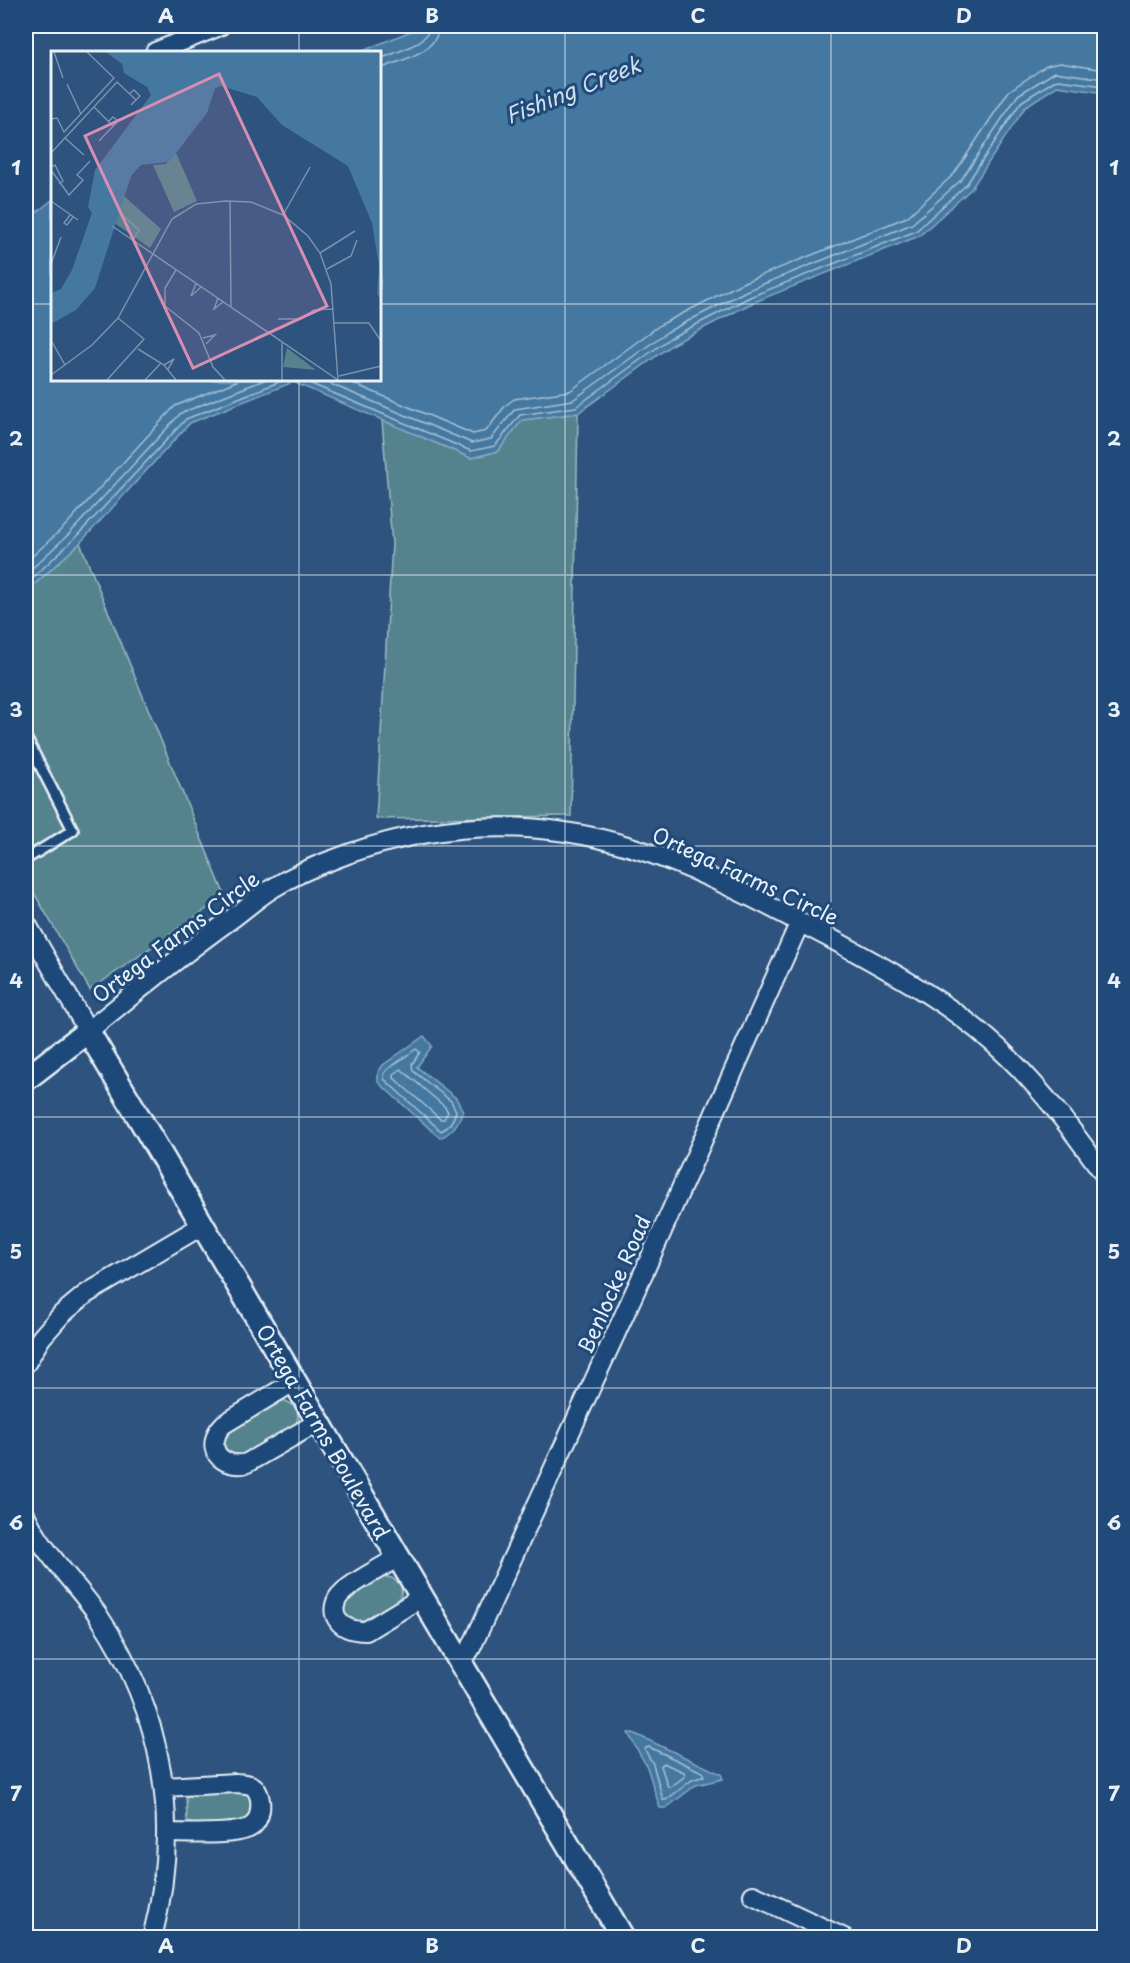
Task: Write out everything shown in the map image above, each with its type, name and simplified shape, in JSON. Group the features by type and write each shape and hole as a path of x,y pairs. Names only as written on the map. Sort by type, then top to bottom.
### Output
{"street":[{"path":"158,51 220,26"},
{"name":"Ortega Farms Circle","path":"88,1031 189,950 271,889 333,859 387,842 446,830 483,827 554,830 628,846 676,862 773,908 869,959 950,1009 1009,1058 1065,1121 1104,1174"},
{"name":"Benlocke Road","path":"462,1662 471,1648 643,1274 800,922"},
{"name":"Ortega Farms Boulevard","path":"26,923 623,1938"},
{"path":"26,1079 88,1031"},
{"path":"26,1363 40,1338 62,1314 86,1294 203,1225"},
{"path":"295,1381 224,1424 216,1435 214,1443 217,1454 226,1462 236,1466 247,1463 318,1422"},
{"path":"26,1516 33,1532 83,1593 118,1645 141,1695 151,1725 164,1787 166,1833 158,1914 152,1938"},
{"path":"398,1557 340,1594 334,1611 337,1620 345,1627 356,1631 366,1631 422,1597"},
{"path":"164,1787 247,1784 254,1788 259,1797 260,1807 259,1817 248,1829 166,1833"},
{"path":"753,1895 844,1938"}],"lane":[{"path":"26,738 73,830 26,859"}],"green space":[{"path":"578,413 571,816 376,819 392,544 382,420 471,458 498,451 522,420"},
{"path":"80,543 225,896 90,990 26,879 26,592"},
{"path":"279,1401 286,1401 296,1409 298,1416 294,1427 243,1457 236,1458 224,1450 223,1437 228,1432"},
{"path":"387,1577 401,1585 399,1599 395,1604 362,1624 347,1620 343,1610 349,1599 367,1585"},
{"path":"238,1791 250,1796 255,1810 244,1822 192,1824 187,1821 186,1798 192,1794"}],"water":[{"name":"Fishing Creek","path":"423,26 1104,26 1104,93 1057,86 1026,106 971,189 919,236 752,303 673,344 578,413 522,420 498,451 471,458 293,382 190,423 80,543 26,592 26,221 51,201 51,381 381,381 381,51 362,51"},
{"path":"424,1036 432,1046 417,1067 456,1098 463,1111 455,1127 440,1138 378,1082 378,1072 383,1065"},
{"path":"628,1733 633,1733 721,1774 723,1779 696,1785 666,1808 660,1808 647,1767"}]}
